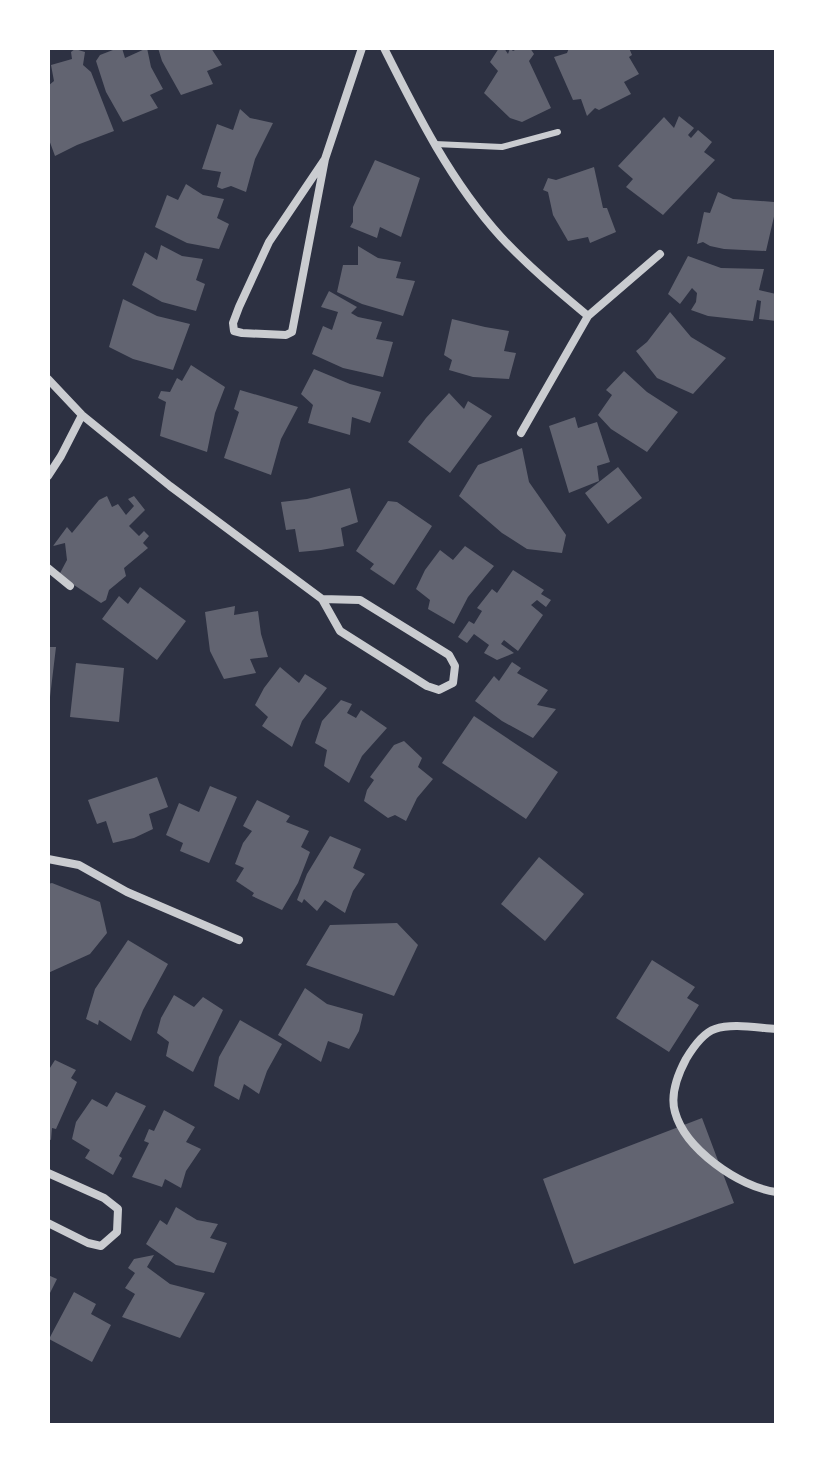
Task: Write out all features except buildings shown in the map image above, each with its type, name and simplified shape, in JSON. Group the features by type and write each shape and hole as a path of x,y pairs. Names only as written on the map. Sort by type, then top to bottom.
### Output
{"street":[{"path":"325,159 269,242 239,307 233,323 234,331 286,335 292,332 325,159 362,48"},
{"path":"384,48 457,181 500,236 588,316"},
{"path":"521,433 588,316 660,254"},
{"path":"48,379 82,415 170,486 322,599 340,631 427,686 439,690 453,683 455,666 449,655 360,600 322,599"},
{"path":"48,476 82,415"},
{"path":"48,568 70,586"},
{"path":"48,859 79,865 127,892 239,940"},
{"path":"776,1029 738,1026 714,1029 687,1058 674,1091 674,1111 688,1137 707,1159 763,1190 776,1192"},
{"path":"48,1173 104,1198 118,1209 117,1232 101,1246 88,1243 48,1223"}],"lane":[{"path":"435,144 502,147 558,132"}]}
